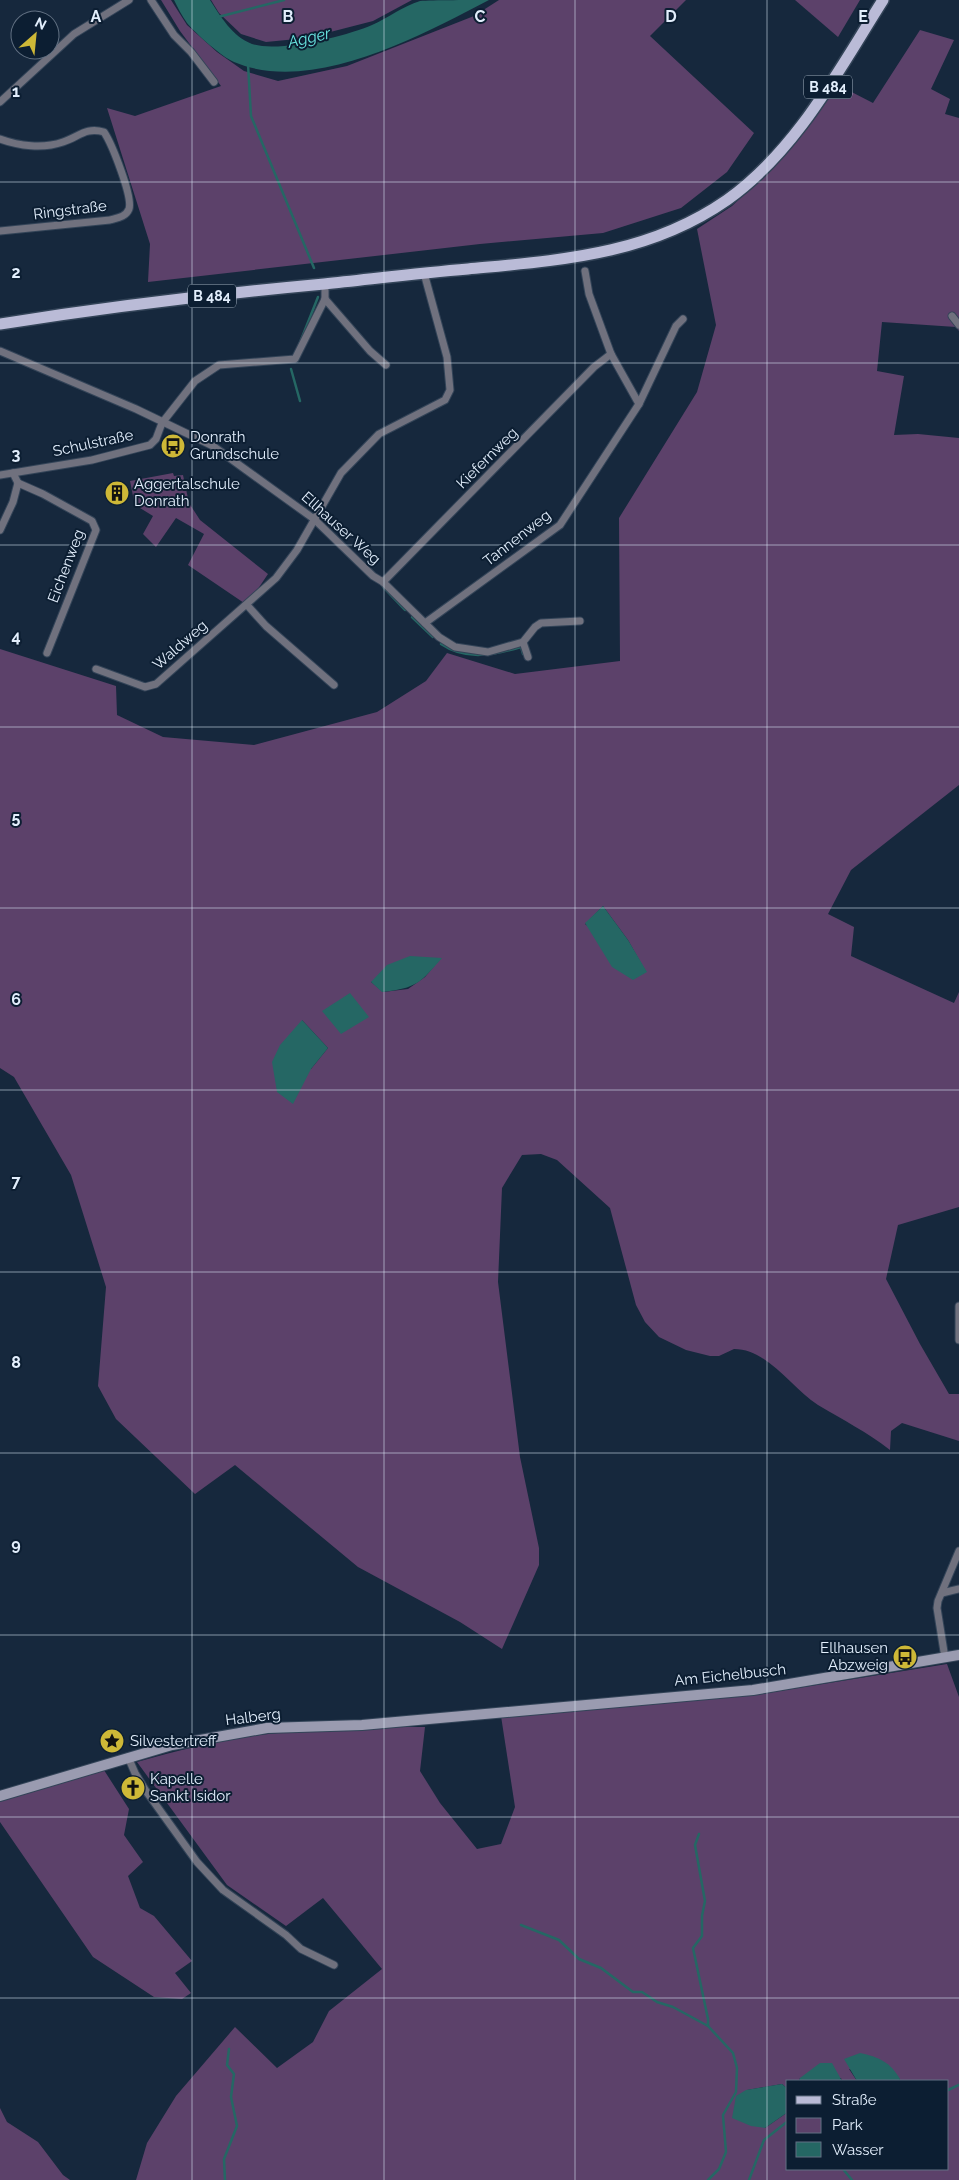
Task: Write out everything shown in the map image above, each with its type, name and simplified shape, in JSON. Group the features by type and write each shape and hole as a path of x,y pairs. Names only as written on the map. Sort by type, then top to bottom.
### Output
{"main road":[{"name":"B 484","path":"0,324 58,315 602,253 659,237 700,217 727,200 751,181 784,148 805,123 883,0"}],"street":[{"path":"0,102 74,34 129,0"},
{"path":"151,0 174,35 191,52 214,82"},
{"name":"Ringstraße","path":"0,140 34,146 62,142 93,129 104,132 111,143 130,200 129,210 123,217 0,232"},
{"path":"585,271 589,294 611,354 639,404"},
{"name":"Waldweg","path":"96,669 145,687 156,684 276,578 297,550 341,473 379,434 445,400 450,390 444,344 424,273"},
{"name":"Schulstraße","path":"0,475 92,460 150,445 156,438 162,423 195,381 219,365 296,359 324,299 325,284"},
{"path":"324,299 370,351 386,366"},
{"path":"952,316 959,324"},
{"name":"Tannenweg","path":"425,623 560,525 639,404 676,326 683,319"},
{"name":"Ellhauser Weg","path":"0,351 136,409 213,446 314,519 374,576 383,582 439,637 455,647 488,652 523,642"},
{"name":"Kiefernweg","path":"383,582 594,367 611,354"},
{"path":"0,530 13,502 18,484 14,473"},
{"name":"Eichenweg","path":"18,484 43,494 92,521 96,530 47,653"},
{"path":"247,605 266,626 334,685"},
{"path":"528,657 523,642 535,627 541,623 580,621"},
{"path":"959,1306 959,1340"},
{"path":"945,1658 937,1616 938,1601 959,1551"},
{"path":"942,1593 959,1589"},
{"name":"Am Eichelbusch","path":"502,1713 753,1690 959,1655"},
{"name":"Halberg","path":"0,1796 172,1745 267,1728 362,1725 502,1713"},
{"path":"128,1757 146,1791 197,1862 224,1890 301,1948 334,1965"}],"green space":[{"path":"161,0 171,0 187,25 217,52 244,71 278,81 347,66 474,16 499,0 686,0 650,36 754,133 727,172 681,208 603,233 480,244 148,282 150,244 107,108 135,116 221,86 180,31"},
{"path":"211,0 412,0 373,21 307,38 266,42 241,34 219,13"},
{"path":"795,0 860,0 838,37"},
{"path":"920,30 954,40 931,89 950,99 945,114 959,118 959,331 956,327 882,322 877,371 904,376 894,435 918,434 959,438 959,785 851,870 828,914 854,927 851,956 954,1003 959,992 959,1207 898,1225 886,1279 949,1394 959,1394 959,1441 902,1423 891,1431 890,1450 808,1398 779,1371 758,1355 734,1349 719,1356 710,1356 686,1350 659,1337 645,1322 636,1305 610,1208 557,1160 541,1154 522,1155 502,1188 498,1282 520,1457 539,1548 539,1565 502,1649 460,1622 358,1567 235,1465 195,1494 116,1419 98,1386 106,1287 71,1175 14,1077 0,1068 0,649 116,686 117,715 163,737 254,745 377,712 426,681 447,653 515,674 620,661 619,518 697,392 716,325 697,229 732,206 771,169 836,84 873,103","holes":["603,906 628,940 646,972 585,924","441,958 425,977 408,989 383,992 371,982","302,1020 328,1048 311,1069"]},
{"path":"173,473 174,476 183,475 189,503 200,520 268,574 247,605 188,565 204,534 176,518 156,547 143,534 153,516 140,508 141,505 134,501 130,481"},
{"path":"947,1664 959,1697 959,2180 136,2180 147,2143 176,2096 235,2027 277,2068 313,2042 329,2011 382,1969 323,1898 286,1926 227,1885 137,1762 202,1745 268,1734 346,1728 425,1727 420,1771 440,1803 477,1849 501,1844 515,1807 501,1716 754,1695"},
{"path":"102,1767 129,1809 124,1835 143,1862 128,1876 140,1908 154,1916 192,1961 175,1973 191,1993 182,1999 154,1997 93,1957 0,1822 0,1800"},
{"path":"0,2108 7,2122 38,2142 63,2175 70,2180 0,2180"}],"water":[{"path":"174,0 210,0 233,31 245,41 264,46 278,46 312,42 346,34 378,22 420,1 489,0 431,30 365,57 331,66 297,71 265,70 234,62 209,44 187,23"},
{"path":"603,906 628,940 647,972 633,980 612,967 585,923"},
{"path":"410,956 442,958 423,979 403,989 382,992 371,982 387,965"},
{"path":"350,993 369,1017 341,1034 322,1011"},
{"path":"302,1020 328,1048 311,1069 293,1104 277,1092 272,1062 280,1045"},
{"path":"860,2053 873,2056 888,2064 900,2079 856,2080 844,2059"},
{"path":"820,2063 832,2063 841,2080 799,2080"},
{"path":"782,2084 786,2087 786,2113 765,2128 751,2126 732,2118 736,2096 746,2090"}],"waterway":[{"path":"218,17 284,0"},
{"path":"248,64 251,116 314,268"},
{"path":"299,345 318,297"},
{"path":"291,369 300,401"},
{"path":"383,587 405,610"},
{"path":"412,617 433,637"},
{"path":"441,644 460,653 470,655 490,654 521,647 523,654"},
{"path":"699,1834 695,1845 705,1901 702,1916 702,1936 693,1948 708,2026"},
{"path":"521,1925 559,1940 579,1959 601,1968 633,1992 642,1992 657,2002 673,2007 708,2026 733,2053 737,2068 736,2092 723,2115 726,2152 719,2169 708,2180"},
{"path":"225,2180 224,2159 237,2126 231,2097 234,2074 227,2065 229,2049"},
{"path":"949,2090 959,2085"},
{"path":"749,2180 764,2140 786,2123"},
{"path":"844,2170 852,2180"}],"place":[{"name":"Donrath Grundschule","path":"173,446"},
{"name":"Aggertalschule Donrath","path":"117,493"},
{"name":"Ellhausen Abzweig","path":"905,1657"},
{"name":"Silvestertreff","path":"112,1741"},
{"name":"Kapelle Sankt Isidor","path":"133,1788"}],"water label":[{"name":"Agger","path":"309,37"}]}
